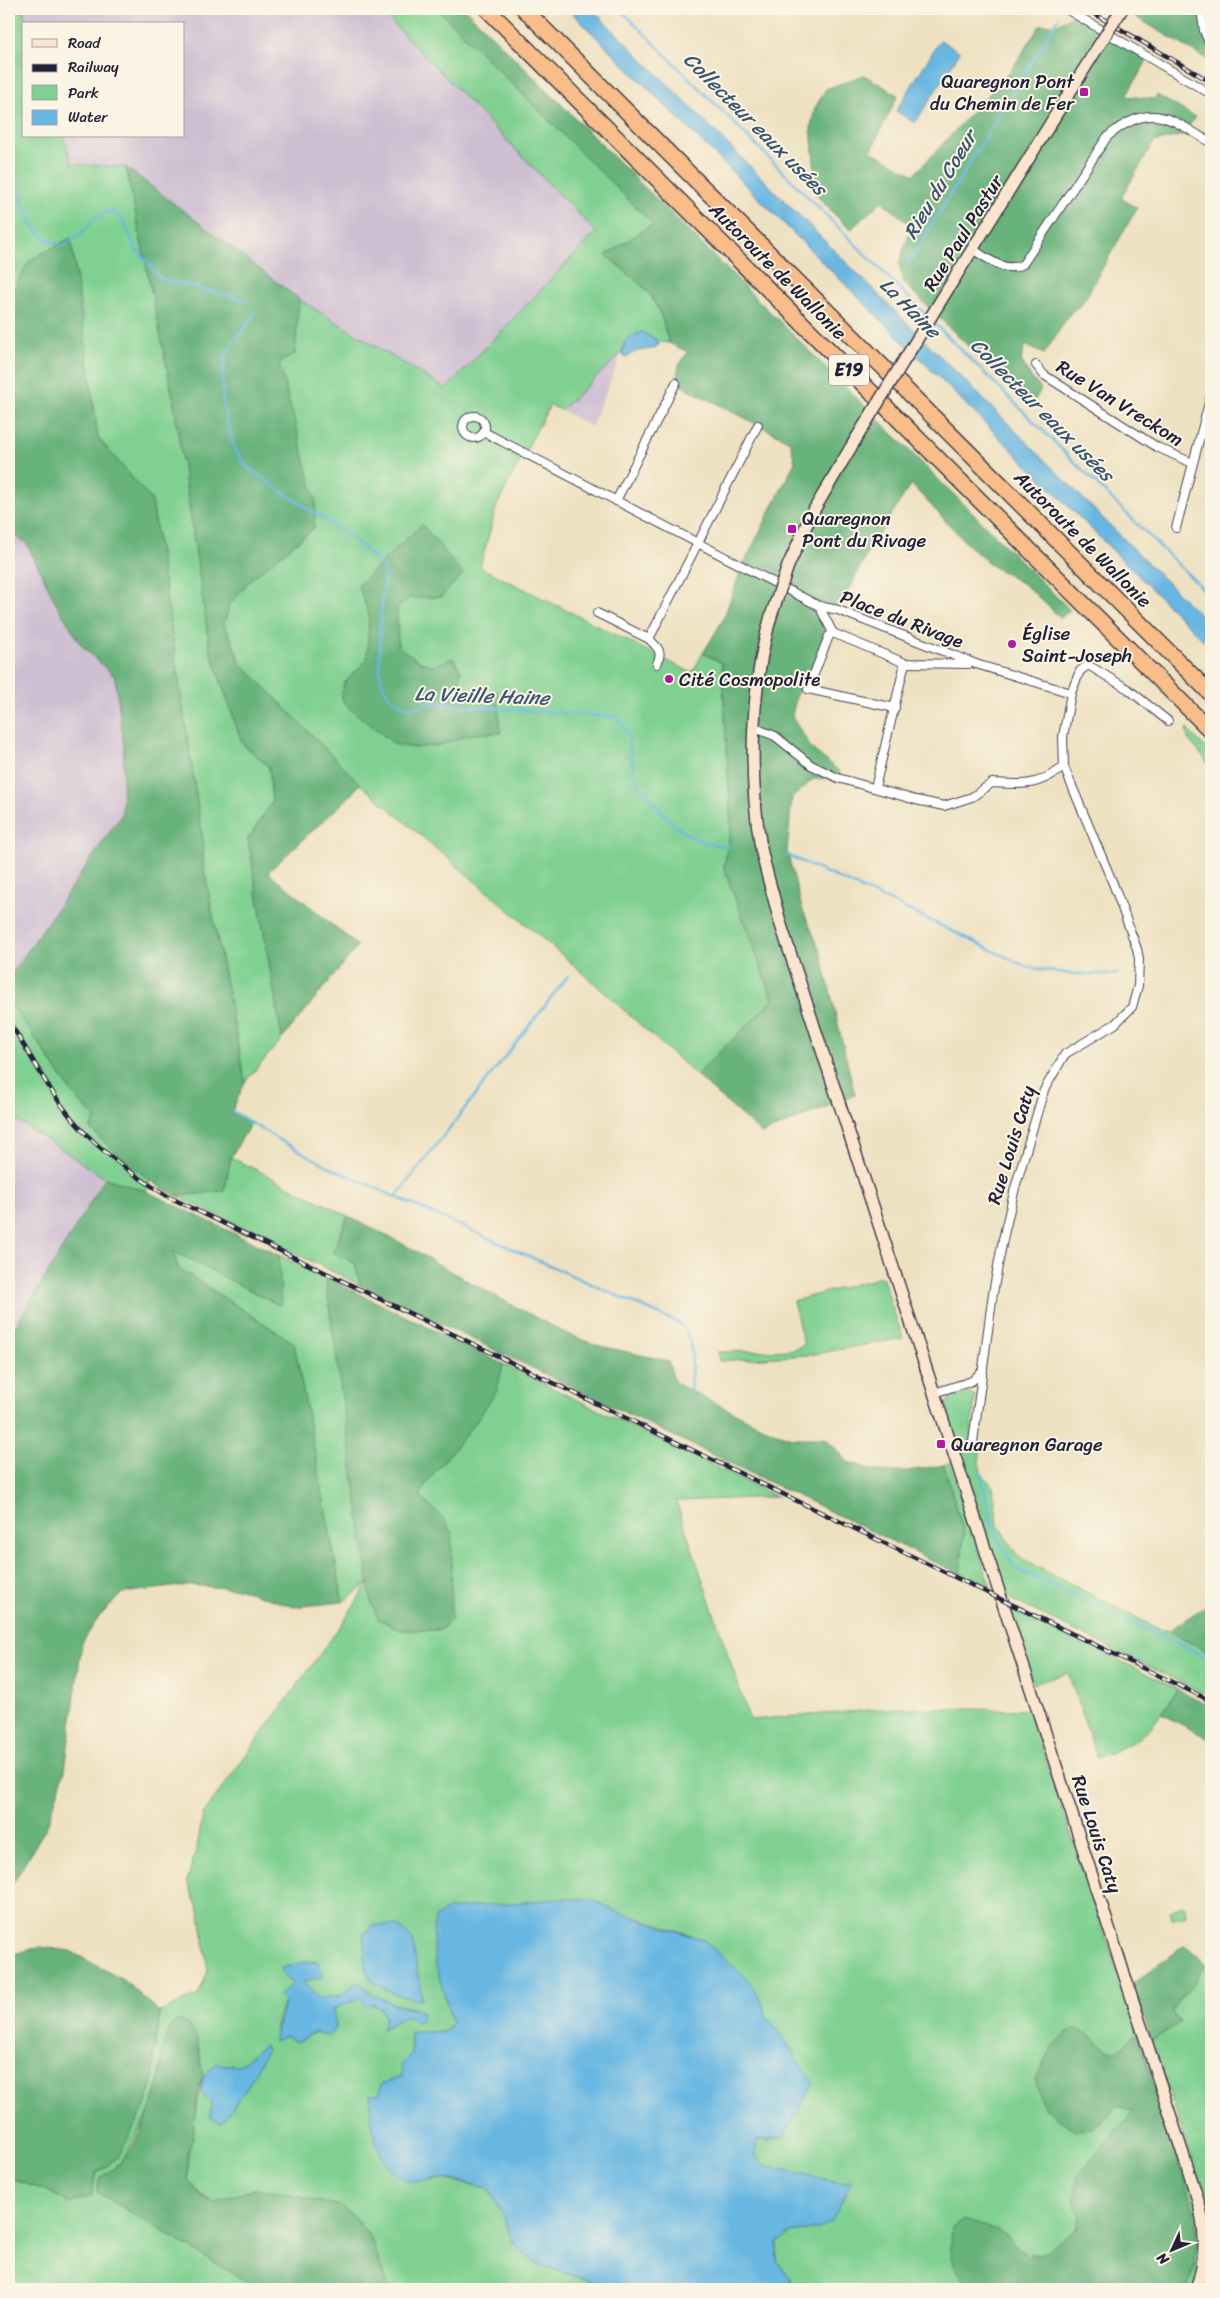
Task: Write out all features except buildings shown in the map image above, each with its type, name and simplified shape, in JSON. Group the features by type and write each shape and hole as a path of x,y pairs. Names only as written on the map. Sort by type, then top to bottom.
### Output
{"highway":[{"name":"Autoroute de Wallonie","path":"487,9 1211,731"},
{"name":"Autoroute de Wallonie","path":"524,9 1211,694"}],"main road":[{"name":"Rue Paul Pastur","path":"762,850 755,800 755,728 760,671 771,616 788,566 811,515 851,448 1122,9"},
{"name":"Rue Louis Caty","path":"762,850 780,922 862,1178 1200,2207 1204,2228 1204,2251 1196,2289"}],"street":[{"path":"1066,9 1211,94"},
{"path":"1201,9 1204,31 1211,47"},
{"path":"974,250 1003,266 1018,267 1023,264 1107,137 1123,124 1154,116 1168,117 1211,143"},
{"name":"Rue Van Vreckom","path":"1036,365 1044,375 1156,447 1192,463"},
{"path":"616,501 676,384"},
{"path":"1176,528 1211,395"},
{"path":"649,639 758,425"},
{"path":"484,432 819,606"},
{"name":"Place du Rivage","path":"819,606 831,635 905,663 976,664"},
{"name":"Place du Rivage","path":"819,606 838,610 976,664"},
{"path":"597,613 649,639 660,651 661,656 657,664"},
{"path":"831,635 808,689 895,708"},
{"path":"875,788 905,663"},
{"path":"976,664 1071,693"},
{"name":"Rue Louis Caty","path":"973,1442 992,1293 1015,1188 1044,1090 1065,1054 1115,1024 1128,1013 1132,1007 1138,986 1139,959 1137,949 1114,886 1064,767 1062,737 1071,693 1080,671 1088,665 1128,689 1168,721"},
{"path":"755,728 775,736 811,764 831,775 944,806 972,797 992,783 1026,786 1050,777 1064,767"},
{"path":"934,1393 972,1381 983,1370"}],"shaded area":[{"path":"9,9 379,9 596,232 669,343 659,342 622,353 591,427 474,360 122,814 9,978"},
{"path":"9,1000 118,1155 9,1337"}],"green space":[{"path":"9,9 23,9 26,22 22,22 22,138 64,138 72,164 126,167 173,397 210,649 242,743 269,767 272,802 248,839 282,1039 245,1082 203,864 203,842 152,501 98,438 71,238 30,260 9,297 9,268 12,264 9,248"},
{"path":"379,9 437,9 654,224 607,255 648,291 661,315 669,343 659,342 652,337 623,345 622,353 561,410 550,405 497,505 480,567 692,673 703,653 722,663 731,826 724,868 773,1000 696,1075 575,966 360,784 241,663 224,624 229,605 251,579 314,528 294,428 278,362 297,298 446,389 596,232"},
{"path":"437,9 465,9 1070,610 1061,618 1025,585 992,566 968,545 911,484 869,550 838,610 819,606 824,631 806,689 797,692 792,717 812,749 840,772 838,778 813,779 792,798 787,851 802,908 821,953 855,1095 762,1134 696,1075 773,1000 724,868 731,826 722,663 703,653 723,620 742,567 795,462 790,441 676,383 679,365 688,352 669,343 661,315 648,291 606,255 653,224"},
{"path":"1128,9 1211,9 1211,62 1126,11"},
{"path":"1073,15 1148,59 1126,96 1154,99 1157,95 1195,117 1183,135 1154,142 1121,198 1137,208 1082,304 1071,312 1044,354 1025,345 1021,360 1030,376 1041,389 1031,408 904,283 899,263 912,226 882,201 850,230 817,196 811,127 815,108 826,89 864,75 898,95 871,151 914,175 1012,69 1040,25 1058,24"},
{"path":"126,167 299,299 295,354 279,363 316,502 314,528 251,579 229,605 224,624 241,663 360,784 348,798 268,872 358,946 282,1039 248,839 272,802 269,767 242,743 210,649 173,397"},
{"path":"71,238 98,438 152,501 203,842 203,864 245,1082 232,1111 251,1123 231,1157 224,1191 183,1195 169,1192 146,1177 108,1145 90,1129 95,1118 73,1094 9,1000 9,978 122,814 124,747 115,677 82,646 58,607 27,544 9,532 9,297 30,260"},
{"path":"422,524 463,574 441,597 410,598 397,608 398,647 421,662 433,666 453,658 461,671 458,692 497,691 501,733 472,734 440,745 414,748 396,745 345,705 341,696 344,683 367,660 369,615 358,585"},
{"path":"1186,728 1211,753 1211,767 1188,739"},
{"path":"9,1000 73,1094 95,1118 90,1129 150,1180 146,1191 105,1178 9,1115"},
{"path":"231,1157 348,1216 333,1252 356,1264 360,1285 175,1195 224,1191"},
{"path":"105,1178 146,1191 279,1255 281,1306 173,1251 178,1268 294,1343 343,1602 294,1607 240,1589 189,1585 122,1593 99,1617 82,1643 65,1770 47,1826 9,1890 9,1337"},
{"path":"348,1216 405,1245 561,1331 596,1345 668,1361 675,1383 771,1431 792,1438 826,1438 848,1462 876,1471 902,1472 944,1465 964,1534 960,1574 360,1285 355,1264 333,1252"},
{"path":"173,1250 280,1305 279,1255 325,1277 369,1581 378,1619 403,1630 441,1630 443,1518 420,1497 426,1483 478,1419 503,1364 778,1497 676,1501 750,1720 895,1708 1029,1710 1202,2222 1195,2289 1187,2289 1195,2266 1074,2201 1080,2215 1077,2229 1044,2252 1037,2254 1029,2253 997,2230 953,2266 972,2289 790,2289 790,2280 777,2261 777,2243 790,2233 818,2229 851,2181 841,2183 763,2165 755,2153 757,2141 770,2141 779,2031 766,2016 762,2002 685,1933 615,1911 594,1900 449,2010 452,2023 401,2064 402,2076 381,2084 430,2181 442,2179 489,2188 514,2245 539,2265 617,2289 389,2289 370,2237 258,2188 214,2202 200,2194 189,2180 188,2174 198,2097 203,2077 169,2029 161,2054 160,2080 151,2108 124,2158 112,2170 100,2178 97,2192 259,2289 19,2289 9,2284 9,2178 48,2191 70,2204 96,2173 108,2166 145,2106 153,2081 154,2054 160,2012 198,1995 208,1971 200,1913 187,1881 197,1847 203,1814 344,1621 368,1583 343,1602 294,1343 178,1268","holes":["364,1934 394,1994 366,1971","305,1962 317,1962 323,1975 303,1982 320,1999 343,1995 358,1981 384,2000 415,2008 408,2015 383,2028 386,2017 380,2008 360,1998 334,2008 335,2028 315,2032 297,2042 286,2036 275,2040 276,2026 294,1983 283,1974 282,1968","263,2046 211,2118 216,2064 239,2066"]},
{"path":"325,1277 503,1364 497,1390 478,1419 426,1483 420,1497 443,1518 452,1534 451,1619 441,1630 403,1630 378,1619 371,1601"},
{"path":"882,1277 903,1338 809,1355 719,1361 718,1352 791,1350 804,1345 793,1301"},
{"path":"967,1391 975,1396 970,1444 981,1447 979,1462 981,1473 993,1487 998,1525 1017,1555 1161,1630 1170,1630 1211,1653 1211,1697 1006,1597 946,1409 950,1398"},
{"path":"950,1462 991,1588 960,1574 964,1534 944,1465"},
{"path":"1211,1602 1211,1653 1175,1635 1170,1630"},
{"path":"1008,1605 1177,1689 1161,1714 1145,1732 1125,1746 1097,1757 1068,1673 1033,1684"},
{"path":"1177,1689 1211,1706 1211,1740 1162,1714"},
{"path":"1186,1907 1187,1916 1172,1918 1170,1911"},
{"path":"1185,1945 1207,1964 1171,2012 1180,2022 1152,2041 1132,1984"},
{"path":"40,1947 70,1951 123,1980 160,2012 154,2054 153,2081 145,2106 119,2156 96,2173 92,2195 70,2204 48,2191 9,2178 9,1955"},
{"path":"1207,1964 1211,1968 1211,2242 1203,2194 1152,2041 1179,2022 1171,2012"},
{"path":"177,2020 188,2024 197,2038 203,2077 198,2089 193,2136 188,2156 188,2179 202,2197 214,2202 258,2188 340,2206 355,2218 370,2237 389,2289 259,2289 97,2192 100,2178 124,2159 145,2122 159,2082 164,2043"},
{"path":"1074,2029 1090,2035 1109,2050 1117,2051 1138,2033 1160,2108 1187,2185 1197,2223 1195,2266 1187,2289 972,2289 953,2261 951,2254 952,2227 964,2220 997,2230 1028,2255 1039,2255 1077,2229 1080,2215 1074,2201 1078,2175 1133,2111 1118,2106 1094,2129 1075,2130 1044,2108 1035,2079 1056,2043 1067,2032"}],"water":[{"path":"568,9 592,9 1211,626 1211,648"},
{"path":"940,40 960,52 915,123 896,111"},
{"path":"642,332 657,340 659,345 624,357 622,353 627,338"},
{"path":"568,1898 594,1900 615,1911 704,1940 748,1980 762,2002 766,2016 779,2031 813,2083 784,2137 757,2141 755,2153 763,2165 841,2183 852,2181 831,2222 818,2229 790,2233 777,2243 777,2261 790,2280 790,2289 772,2287 754,2289 617,2289 539,2265 514,2245 489,2188 443,2179 419,2182 405,2180 395,2174 381,2155 373,2131 370,2095 379,2094 381,2084 402,2076 401,2064 411,2054 411,2032 445,2032 452,2023 435,1957 433,1930 436,1916 448,1909"},
{"path":"373,1925 395,1925 412,1938 422,1999 398,1995 381,1987 369,1976 366,1969 363,1934"},
{"path":"305,1962 317,1962 324,1976 303,1982 320,1999 343,1995 358,1981 367,1990 385,2000 423,2012 422,2019 416,2023 408,2015 382,2029 386,2017 380,2008 372,2003 368,2007 359,1999 334,2008 335,2028 329,2036 315,2032 297,2042 286,2036 274,2041 284,1999 279,1995 294,1983 283,1974 282,1968"},
{"path":"264,2045 266,2050 257,2070 222,2123 211,2118 211,2103 201,2093 203,2077 216,2064 239,2066"}],"waterway":[{"name":"Collecteur eaux usées","path":"620,9 928,317"},
{"name":"Rieu du Coeur","path":"908,264 1058,19"},
{"path":"9,131 18,184 26,211 37,231 43,236 63,246 81,234 98,215 110,211 122,218 136,249 161,279 249,301"},
{"name":"La Vieille Haine","path":"254,314 227,352 225,358 222,383 223,397 232,439 237,452 249,468 346,534 373,557 385,571 380,631 380,664 383,686 389,694 397,702 411,708 417,708 427,703 615,717 622,724 629,740 635,776 641,788 668,818 684,832 703,842 729,847"},
{"name":"Collecteur eaux usées","path":"932,321 1211,597"},
{"path":"787,855 900,906 1027,967 1071,974 1118,974"},
{"path":"395,1198 568,976"},
{"path":"232,1111 276,1138 333,1169 681,1324 686,1332 691,1348 690,1392"},
{"path":"981,1473 997,1535 1002,1547 1018,1570 1211,1659"}],"railway":[{"path":"1086,9 1211,82"},
{"path":"9,1022 53,1093 83,1131 124,1167 169,1197 1211,1701"}],"place":[{"name":"Quaregnon Pont du Chemin de Fer","path":"1084,92"},
{"name":"Quaregnon Pont du Rivage","path":"792,529"},
{"name":"Église Saint-Joseph","path":"1012,644"},
{"name":"Cité Cosmopolite","path":"669,679"},
{"name":"Quaregnon Garage","path":"941,1444"}],"water label":[{"name":"La Haine","path":"910,308"}]}
